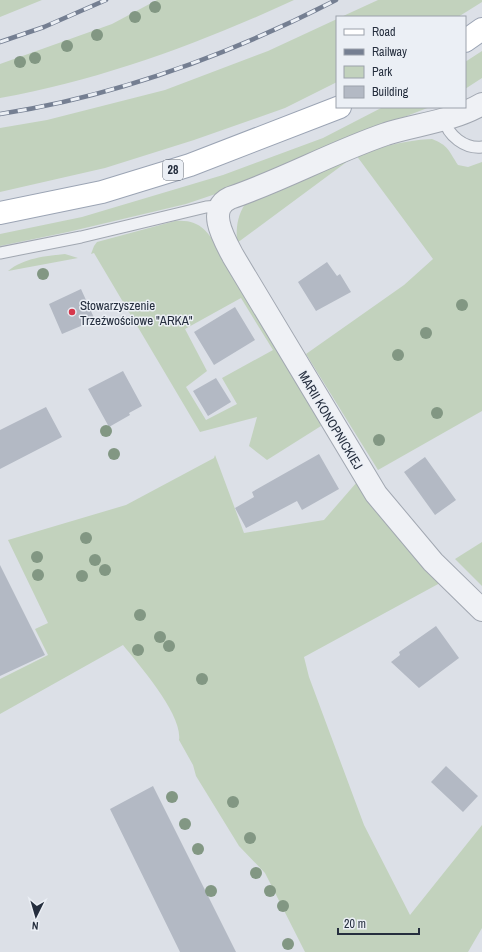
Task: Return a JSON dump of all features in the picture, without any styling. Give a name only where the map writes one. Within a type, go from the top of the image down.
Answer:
[{"type":"main road","points":[[466,40],[482,29]]},
{"type":"main road","name":"28","points":[[0,213],[102,192],[190,165],[337,108]]},
{"type":"street","points":[[219,206],[222,202],[230,198],[385,134],[458,116],[482,104]]},
{"type":"street","name":"MARII KONOPNICKIEJ","points":[[219,206],[218,218],[231,252],[366,478],[393,516],[433,562],[482,610]]},
{"type":"lane","points":[[444,119],[448,130],[456,138],[468,145],[482,147]]},
{"type":"lane","points":[[0,253],[81,237],[206,207],[219,206]]},
{"type":"green space","points":[[0,0],[42,0],[0,17]]},
{"type":"green space","points":[[157,0],[294,0],[223,31],[150,58],[75,81],[0,98],[0,64],[112,24]]},
{"type":"green space","points":[[378,0],[482,0],[482,2],[460,16],[343,16]]},
{"type":"green space","points":[[336,19],[336,82],[285,108],[194,140],[105,168],[0,192],[0,128],[47,120],[165,90],[268,51]]},
{"type":"green space","points":[[482,51],[482,78],[466,88],[466,61]]},
{"type":"green space","points":[[381,108],[427,108],[355,136],[251,182],[186,204],[68,232],[0,246],[0,234],[82,217],[223,175],[323,138]]},
{"type":"green space","points":[[432,139],[445,146],[458,165],[468,167],[482,162],[482,411],[378,470],[306,354],[404,285],[433,259],[356,155],[383,147]]},
{"type":"green space","points":[[355,156],[237,243],[240,213],[245,204],[313,173]]},
{"type":"green space","points":[[175,221],[191,222],[207,232],[220,250],[319,416],[321,426],[267,460],[249,446],[257,417],[200,432],[94,253],[91,254],[97,242]],"holes":[[[241,298],[273,350],[222,378],[237,404],[206,420],[186,387],[207,371],[185,329]]]},
{"type":"green space","points":[[65,254],[78,258],[8,271],[28,260]]},
{"type":"green space","points":[[215,455],[244,533],[324,520],[357,482],[440,583],[304,657],[309,677],[364,825],[410,915],[482,825],[482,928],[468,952],[305,952],[265,873],[239,846],[196,776],[193,765],[179,740],[174,717],[167,704],[149,677],[123,645],[0,714],[0,679],[48,655],[35,629],[48,623],[8,540],[126,505],[214,458]]},
{"type":"green space","points":[[482,542],[482,586],[455,559]]},
{"type":"building","points":[[327,262],[337,276],[340,274],[351,292],[316,311],[298,282]]},
{"type":"building","name":"Stowarzyszenie Trzeźwościowe \"ARKA\"","points":[[81,289],[95,320],[62,334],[49,304]]},
{"type":"building","points":[[235,307],[255,340],[214,365],[194,332]]},
{"type":"building","points":[[123,371],[142,406],[109,427],[88,389]]},
{"type":"building","points":[[216,378],[231,402],[208,416],[193,391]]},
{"type":"building","points":[[46,407],[62,437],[0,469],[0,430]]},
{"type":"building","points":[[319,454],[339,489],[302,510],[297,501],[246,528],[235,508],[254,497],[252,492]]},
{"type":"building","points":[[425,457],[456,500],[435,515],[404,472]]},
{"type":"building","points":[[0,565],[45,655],[0,676]]},
{"type":"building","points":[[436,626],[459,658],[419,688],[391,662],[400,655],[399,652]]},
{"type":"building","points":[[446,766],[478,796],[463,812],[431,782]]},
{"type":"building","points":[[153,786],[236,952],[180,952],[110,809]]},
{"type":"railway","points":[[0,42],[44,27],[106,0]]},
{"type":"railway","points":[[0,114],[87,96],[172,70],[256,38],[336,0]]},
{"type":"place","name":"Stowarzyszenie Trzeźwościowe \"ARKA\"","points":[[72,312]]}]
